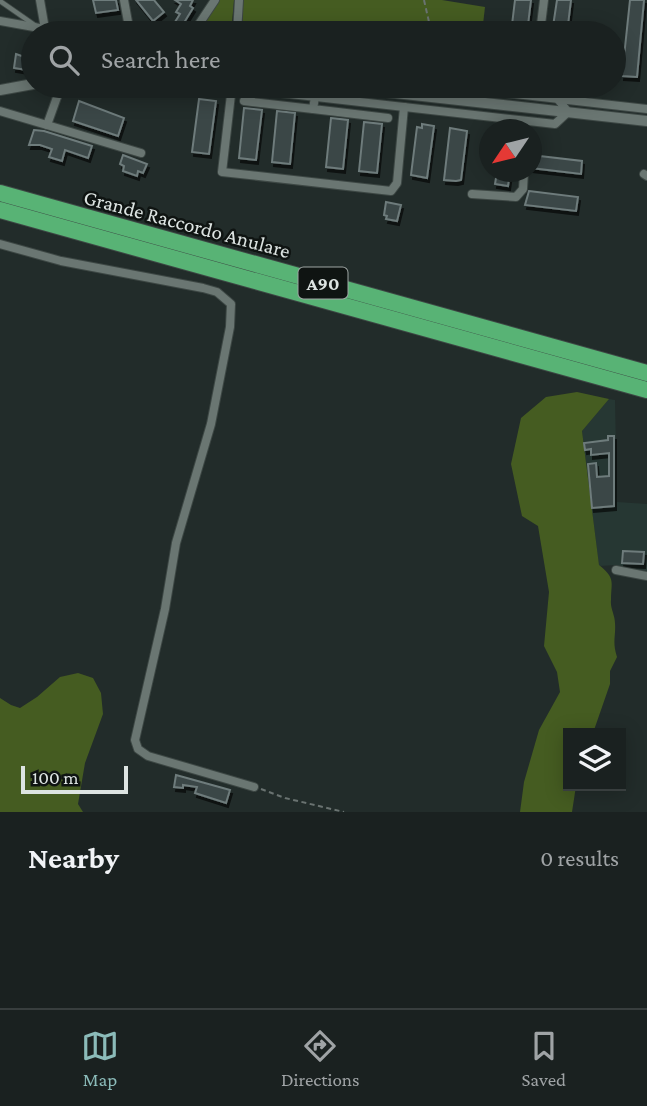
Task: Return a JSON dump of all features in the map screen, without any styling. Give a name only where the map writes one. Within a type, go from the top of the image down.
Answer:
[{"type":"highway","name":"Grande Raccordo Anulare","points":[[0,193],[647,373]]},
{"type":"highway","name":"Grande Raccordo Anulare","points":[[0,210],[647,390]]},
{"type":"street","points":[[40,0],[44,21]]},
{"type":"street","points":[[124,0],[128,21]]},
{"type":"street","points":[[201,21],[215,0]]},
{"type":"street","points":[[238,21],[239,0]]},
{"type":"street","points":[[541,21],[544,0]]},
{"type":"street","points":[[0,19],[21,24]]},
{"type":"street","points":[[0,90],[21,86]]},
{"type":"street","points":[[47,125],[57,98]]},
{"type":"street","points":[[231,98],[222,172],[387,192],[397,183],[404,107]]},
{"type":"street","points":[[314,109],[315,98]]},
{"type":"street","points":[[314,109],[315,98]]},
{"type":"street","points":[[325,98],[491,119]]},
{"type":"street","points":[[364,98],[366,102]]},
{"type":"street","points":[[443,98],[647,121]]},
{"type":"street","points":[[557,98],[568,113]]},
{"type":"street","points":[[557,98],[647,109],[647,104]]},
{"type":"street","points":[[440,111],[451,99]]},
{"type":"street","points":[[244,101],[388,118]]},
{"type":"street","points":[[613,118],[628,107]]},
{"type":"street","points":[[0,111],[141,153]]},
{"type":"street","points":[[542,124],[555,124],[568,113]]},
{"type":"street","points":[[472,194],[516,197],[522,191],[523,182]]},
{"type":"street","points":[[0,244],[61,261],[210,290],[226,298],[231,304],[230,327],[211,424],[176,543],[165,609],[135,740],[138,749],[148,756],[254,787]]},
{"type":"street","points":[[616,570],[647,576]]},
{"type":"lane","points":[[0,1],[29,21]]},
{"type":"path","points":[[424,0],[429,21]]},
{"type":"path","points":[[254,787],[285,798],[344,812]]},
{"type":"shaded area","points":[[609,399],[615,400],[617,502],[647,504],[647,571],[616,565],[599,566],[582,431]]},
{"type":"green space","points":[[218,0],[234,0],[232,21],[205,21]]},
{"type":"green space","points":[[243,0],[442,0],[485,7],[483,21],[242,21]]},
{"type":"green space","points":[[577,392],[609,399],[582,431],[599,565],[611,581],[617,657],[610,671],[610,684],[595,728],[563,728],[563,791],[575,791],[572,812],[520,812],[524,782],[539,730],[560,692],[557,672],[544,646],[549,592],[538,526],[522,516],[511,464],[521,418],[546,397]]},
{"type":"green space","points":[[78,673],[93,678],[101,693],[103,714],[85,763],[78,804],[83,812],[0,812],[0,698],[20,708],[60,677]]},
{"type":"building","points":[[93,0],[116,0],[118,10],[96,13]]},
{"type":"building","points":[[136,0],[154,0],[164,12],[153,21]]},
{"type":"building","points":[[175,0],[193,0],[190,6],[193,8],[185,21],[176,21],[180,14],[176,12],[181,4]]},
{"type":"building","points":[[515,0],[531,0],[528,21],[512,21]]},
{"type":"building","points":[[557,0],[571,0],[568,21],[554,21]]},
{"type":"building","points":[[630,0],[644,0],[637,77],[626,76]]},
{"type":"building","points":[[16,54],[21,56],[21,69],[14,68]]},
{"type":"building","points":[[199,99],[216,101],[209,154],[192,152]]},
{"type":"building","points":[[79,101],[124,118],[118,136],[73,121]]},
{"type":"building","points":[[244,108],[262,110],[256,160],[239,158]]},
{"type":"building","points":[[277,111],[295,113],[290,164],[272,162]]},
{"type":"building","points":[[331,118],[348,120],[343,169],[326,167]]},
{"type":"building","points":[[364,122],[382,124],[377,173],[359,171]]},
{"type":"building","points":[[422,124],[434,126],[427,178],[411,175],[417,127],[422,128]]},
{"type":"building","points":[[450,128],[467,131],[461,180],[456,181],[444,180]]},
{"type":"building","points":[[34,130],[92,146],[88,158],[65,150],[62,161],[49,157],[52,149],[29,145]]},
{"type":"building","points":[[123,155],[147,164],[143,173],[138,171],[137,176],[123,171],[124,166],[120,164]]},
{"type":"building","points":[[542,156],[582,161],[581,174],[542,169]]},
{"type":"building","points":[[495,182],[509,182],[508,186]]},
{"type":"building","points":[[529,191],[578,197],[576,211],[525,205]]},
{"type":"building","points":[[386,202],[401,205],[397,221],[386,219]]},
{"type":"building","points":[[608,436],[614,436],[614,506],[592,508],[588,464],[596,463],[597,477],[609,476],[609,453],[591,455],[591,449],[585,450],[584,443],[608,440]]},
{"type":"building","points":[[623,551],[644,552],[643,564],[622,563]]},
{"type":"building","points":[[176,775],[230,790],[226,803],[195,793],[197,787],[174,787]]}]
